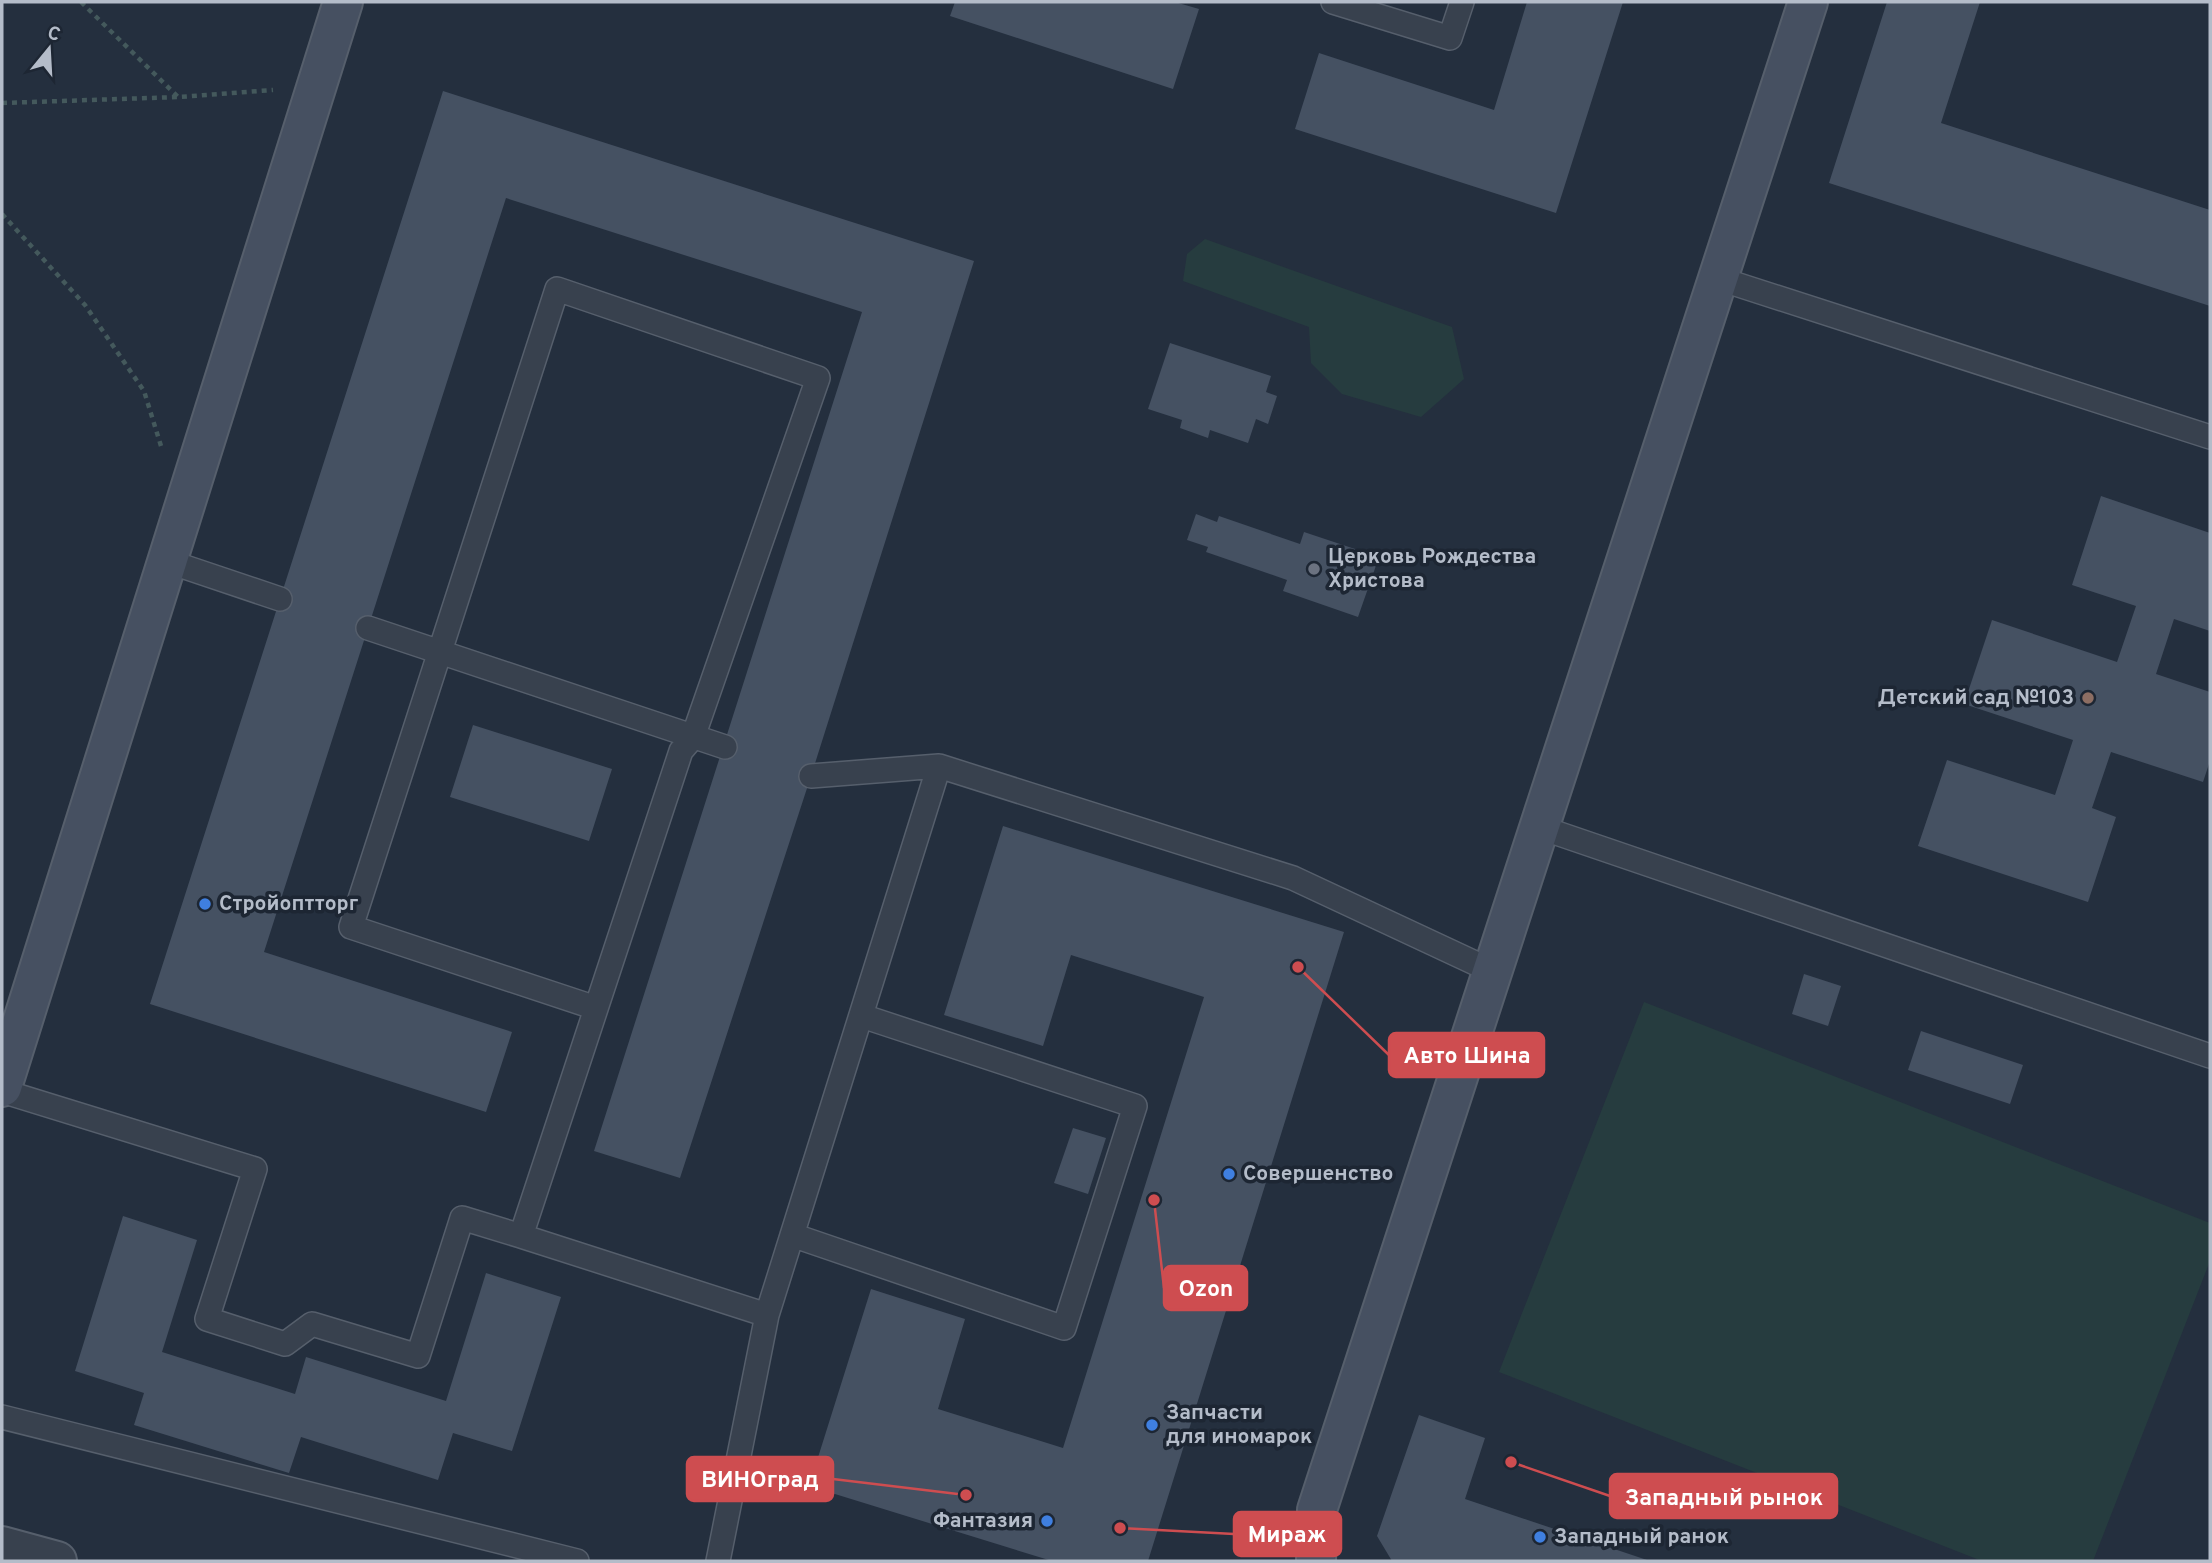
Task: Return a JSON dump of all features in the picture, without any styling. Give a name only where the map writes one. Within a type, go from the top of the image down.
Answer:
[{"type":"main road","points":[[2,1089],[343,2]]},
{"type":"main road","points":[[1316,1561],[1317,1510],[1808,2]]},
{"type":"street","points":[[2,1546],[57,1561]]},
{"type":"lane","points":[[1333,2],[1450,38],[1462,2]]},
{"type":"lane","points":[[1717,278],[2210,437]]},
{"type":"lane","points":[[522,1236],[681,751],[693,737],[818,378],[557,289],[351,927],[596,1008]]},
{"type":"lane","points":[[167,561],[280,599]]},
{"type":"lane","points":[[368,628],[724,747]]},
{"type":"lane","points":[[718,1561],[767,1315],[939,766]]},
{"type":"lane","points":[[811,776],[939,766],[1293,877],[1492,971]]},
{"type":"lane","points":[[1539,827],[2210,1056]]},
{"type":"lane","points":[[792,1235],[1064,1328],[1135,1106],[862,1016]]},
{"type":"lane","points":[[2,1089],[255,1169],[207,1319],[285,1344],[312,1324],[418,1356],[462,1218],[767,1315]]},
{"type":"lane","points":[[2,1417],[577,1561]]},
{"type":"path","points":[[81,2],[179,97]]},
{"type":"path","points":[[2,103],[179,97],[316,87]]},
{"type":"path","points":[[2,214],[85,305],[144,391],[165,457]]},
{"type":"green space","points":[[1205,239],[1452,327],[1464,379],[1421,417],[1342,394],[1311,363],[1309,327],[1183,281],[1187,254]]},
{"type":"green space","points":[[1644,1002],[2210,1223],[2210,1261],[2093,1561],[1982,1561],[1499,1372]]},
{"type":"building","points":[[955,2],[1175,2],[1199,9],[1173,89],[950,16]]},
{"type":"building","points":[[1527,2],[1623,2],[1556,213],[1295,129],[1319,53],[1494,110]]},
{"type":"building","points":[[1887,2],[1980,2],[1941,123],[2210,210],[2210,306],[1829,183]]},
{"type":"building","points":[[443,91],[974,261],[680,1178],[594,1151],[862,312],[506,198],[264,952],[512,1032],[486,1112],[150,1004]]},
{"type":"building","points":[[1170,343],[1271,376],[1266,392],[1277,396],[1268,424],[1256,419],[1248,443],[1210,430],[1208,438],[1180,428],[1182,420],[1148,409]]},
{"type":"building","name":"Детский сад №103","points":[[2101,496],[2210,533],[2210,631],[2174,619],[2156,674],[2210,692],[2210,761],[2203,782],[2111,752],[2092,808],[2116,817],[2088,902],[1918,846],[1947,760],[2055,795],[2073,740],[1964,704],[1992,620],[2117,662],[2136,606],[2072,585]]},
{"type":"building","name":"Церковь Рождества Христова","points":[[1196,514],[1217,522],[1219,516],[1300,544],[1304,532],[1379,557],[1358,617],[1283,591],[1287,580],[1206,552],[1208,547],[1187,540]]},
{"type":"building","points":[[473,725],[612,769],[589,841],[450,797]]},
{"type":"building","points":[[1003,826],[1344,932],[1148,1561],[1052,1561],[809,1486],[871,1289],[965,1319],[938,1409],[1063,1448],[1204,997],[1071,955],[1043,1046],[944,1015]]},
{"type":"building","points":[[1804,974],[1841,986],[1828,1026],[1792,1014]]},
{"type":"building","points":[[1921,1031],[2023,1065],[2010,1104],[1908,1070]]},
{"type":"building","points":[[1073,1128],[1106,1138],[1088,1194],[1054,1183]]},
{"type":"building","points":[[123,1216],[197,1240],[162,1352],[295,1394],[306,1357],[446,1401],[486,1273],[561,1297],[512,1451],[453,1433],[438,1480],[301,1437],[289,1473],[134,1425],[144,1393],[75,1371]]},
{"type":"building","points":[[1419,1415],[1485,1438],[1465,1499],[1650,1561],[1392,1561],[1377,1536]]},
{"type":"place","name":"Церковь Рождества Христова","points":[[1314,569]]},
{"type":"place","name":"Детский сад №103","points":[[2088,698]]},
{"type":"place","name":"Стройоптторг","points":[[205,904]]},
{"type":"place","name":"Авто Шина","points":[[1298,967]]},
{"type":"place","name":"Совершенство","points":[[1229,1174]]},
{"type":"place","name":"Ozon","points":[[1154,1200]]},
{"type":"place","name":"Запчасти для иномарок","points":[[1152,1425]]},
{"type":"place","name":"Западный рынок","points":[[1511,1462]]},
{"type":"place","name":"ВИНОград","points":[[966,1495]]},
{"type":"place","name":"Фантазия","points":[[1047,1521]]},
{"type":"place","name":"Мираж","points":[[1120,1528]]},
{"type":"place","name":"Западный ранок","points":[[1540,1537]]}]
